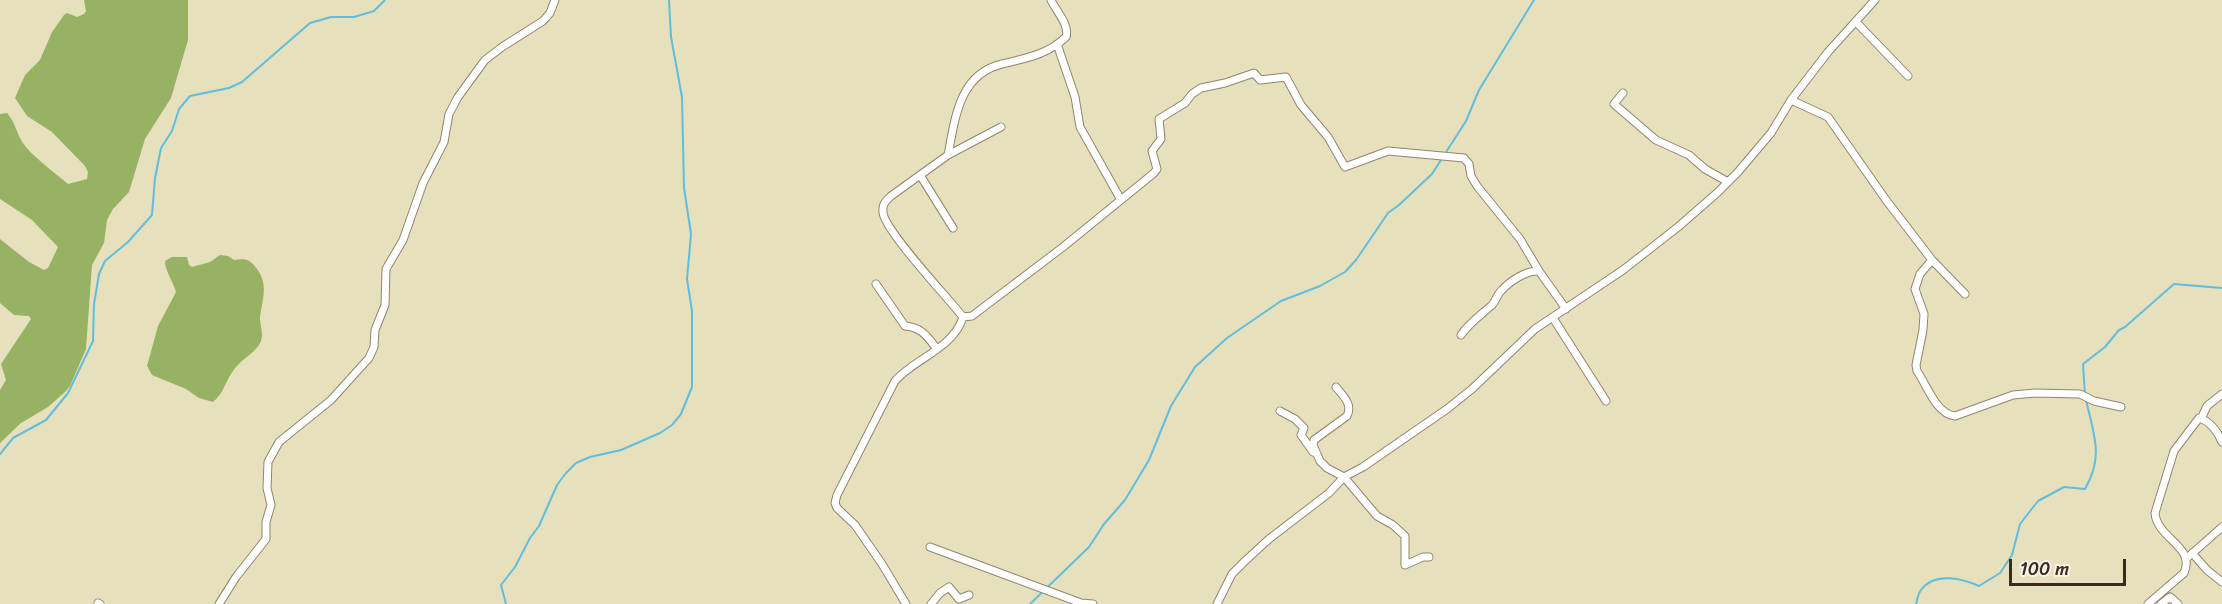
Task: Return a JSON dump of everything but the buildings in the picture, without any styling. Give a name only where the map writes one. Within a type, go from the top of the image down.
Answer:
[{"type":"street","points":[[219,604],[249,560],[265,543],[266,522],[271,506],[267,488],[268,462],[273,450],[279,442],[344,387],[362,368],[372,351],[374,335],[385,305],[386,269],[403,240],[423,183],[444,142],[449,114],[458,97],[485,60],[543,21],[550,13],[555,0]]},
{"type":"street","points":[[948,154],[960,101],[971,83],[994,67],[1025,60],[1066,37],[1068,32],[1051,0]]},
{"type":"street","points":[[1217,604],[1232,574],[1245,561],[1329,493],[1344,477],[1448,409],[1535,329],[1623,270],[1678,228],[1728,182],[1771,133],[1791,99],[1875,0]]},
{"type":"street","points":[[1856,22],[1908,76]]},
{"type":"street","points":[[1057,44],[1075,97],[1080,127],[1121,201]]},
{"type":"street","points":[[1001,127],[948,154],[884,203],[885,220],[963,316],[972,316],[1121,201],[1157,169],[1152,152],[1161,139],[1159,119],[1185,103],[1201,88],[1225,83],[1254,72],[1258,80],[1262,81],[1286,77],[1301,105],[1328,137],[1345,167],[1348,168],[1388,151],[1459,157],[1467,160],[1474,181],[1520,239],[1566,309]]},
{"type":"street","points":[[1623,93],[1614,104],[1656,140],[1689,155],[1705,169],[1728,182]]},
{"type":"street","points":[[1791,99],[1828,117],[1886,200],[1932,260],[1965,294]]},
{"type":"street","points":[[920,175],[953,228]]},
{"type":"street","points":[[1932,260],[1920,274],[1915,289],[1924,314],[1916,365],[1935,401],[1946,414],[1955,416],[2013,395],[2036,393],[2080,394],[2094,401],[2121,407]]},
{"type":"street","points":[[1461,335],[1466,327],[1495,302],[1500,291],[1532,272],[1539,271]]},
{"type":"street","points":[[876,284],[905,326],[917,327],[937,349]]},
{"type":"street","points":[[906,604],[855,525],[840,512],[835,502],[895,381],[937,349],[960,327],[963,316]]},
{"type":"street","points":[[1553,318],[1606,400]]},
{"type":"street","points":[[1320,462],[1313,445],[1314,441],[1347,416],[1349,411],[1347,401],[1336,387]]},
{"type":"street","points":[[2222,394],[2207,406],[2202,418],[2196,420],[2174,451],[2155,513],[2160,529],[2222,582]]},
{"type":"street","points":[[1280,411],[1304,428],[1302,436],[1320,462],[1344,477],[1377,516],[1398,528],[1405,536],[1405,565],[1423,557],[1429,557]]},
{"type":"street","points":[[2202,418],[2216,431],[2222,442]]},
{"type":"street","points":[[2148,604],[2184,573],[2189,556],[2222,527]]},
{"type":"street","points":[[930,547],[1081,603],[1093,604]]},
{"type":"street","points":[[931,604],[940,593],[949,587],[959,599],[969,595]]},
{"type":"street","points":[[2161,604],[2170,597],[2178,604]]},
{"type":"green space","points":[[84,0],[188,0],[188,40],[171,98],[145,139],[129,192],[113,209],[107,220],[104,243],[92,265],[86,349],[70,386],[48,407],[21,423],[0,443],[0,390],[6,380],[1,364],[31,319],[29,316],[14,315],[0,303],[0,239],[29,262],[44,270],[48,268],[58,247],[32,220],[0,199],[0,114],[7,113],[25,146],[68,184],[87,179],[88,172],[85,166],[52,132],[27,116],[15,98],[25,75],[40,60],[52,32],[64,15],[67,13],[77,17],[84,14],[86,11]]},
{"type":"green space","points":[[220,255],[234,260],[250,261],[261,275],[264,287],[260,318],[262,335],[259,345],[236,367],[220,395],[213,402],[199,398],[186,389],[152,375],[147,366],[158,326],[176,292],[165,261],[172,257],[187,257],[192,267],[210,262]]},
{"type":"waterway","points":[[0,454],[13,438],[46,420],[68,393],[93,341],[94,304],[99,274],[105,261],[128,242],[152,215],[155,178],[161,148],[172,131],[179,109],[190,96],[229,88],[242,82],[310,23],[331,17],[354,17],[374,11],[385,0]]},
{"type":"waterway","points":[[506,604],[501,585],[515,567],[539,526],[557,485],[566,473],[576,463],[590,457],[621,450],[660,433],[672,425],[681,414],[692,387],[692,311],[687,279],[691,234],[684,188],[682,97],[671,37],[669,0]]},
{"type":"waterway","points":[[1030,604],[1089,547],[1104,524],[1125,500],[1149,460],[1171,406],[1195,367],[1227,338],[1281,301],[1320,286],[1345,272],[1356,260],[1388,213],[1432,174],[1466,121],[1479,90],[1534,0]]},
{"type":"waterway","points":[[2085,395],[2083,364],[2174,284],[2222,288]]},
{"type":"waterway","points":[[1916,604],[1921,590],[1933,581],[1948,578],[1979,586],[2000,573],[2012,555],[2020,524],[2038,501],[2064,487],[2085,489],[2091,477],[2096,456],[2086,400]]}]
